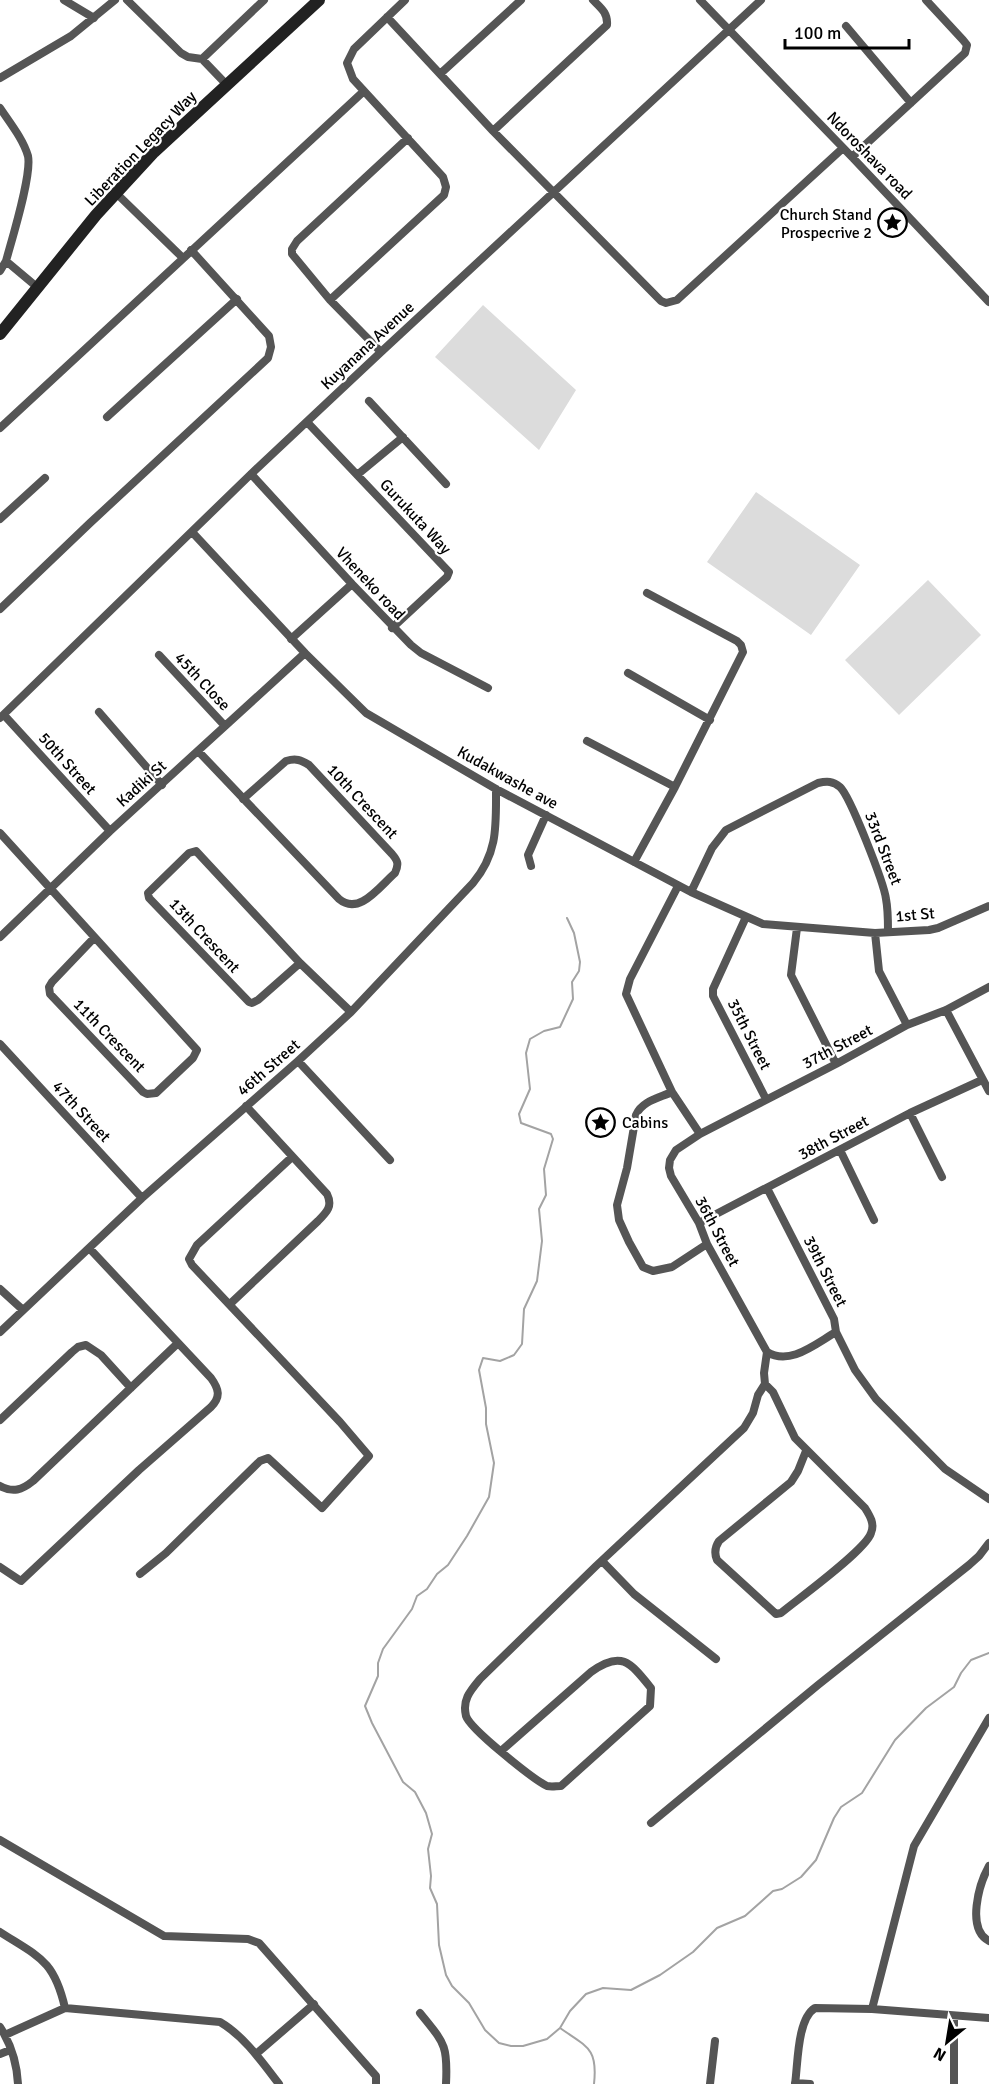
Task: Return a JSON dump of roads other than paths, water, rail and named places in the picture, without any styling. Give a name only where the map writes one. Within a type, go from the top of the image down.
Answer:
[{"type":"main road","name":"Liberation Legacy Way","points":[[0,334],[116,193],[154,152],[319,0]]},
{"type":"street","points":[[64,0],[94,18]]},
{"type":"street","points":[[0,78],[71,36],[115,0]]},
{"type":"street","points":[[127,0],[181,53],[188,57],[202,59],[226,84]]},
{"type":"street","points":[[202,59],[264,0]]},
{"type":"street","points":[[330,300],[444,195],[446,187],[443,177],[353,80],[346,63],[354,49],[405,0]]},
{"type":"street","points":[[440,74],[521,0]]},
{"type":"street","points":[[493,131],[607,25],[605,13],[593,0]]},
{"type":"street","name":"Ndoroshava road","points":[[700,0],[989,302]]},
{"type":"street","name":"Kuyanana Avenue","points":[[2,717],[251,474],[761,0]]},
{"type":"street","points":[[852,157],[967,48],[963,40],[926,0]]},
{"type":"street","points":[[387,17],[493,131],[661,301],[666,303],[677,300],[843,148]]},
{"type":"street","points":[[846,26],[911,103]]},
{"type":"street","points":[[0,428],[364,91]]},
{"type":"street","points":[[0,108],[24,146],[28,159],[24,192],[6,261],[0,271]]},
{"type":"street","points":[[381,352],[330,300],[292,254],[293,245],[408,138]]},
{"type":"street","points":[[116,193],[183,258]]},
{"type":"street","points":[[0,609],[268,358],[271,347],[269,336],[191,250]]},
{"type":"street","points":[[6,261],[38,288]]},
{"type":"street","points":[[107,417],[237,299]]},
{"type":"street","points":[[369,401],[447,484]]},
{"type":"street","name":"Gurukuta Way","points":[[307,422],[449,572],[447,577],[392,628]]},
{"type":"street","points":[[357,475],[403,437]]},
{"type":"street","name":"Vheneko road","points":[[251,474],[392,628],[421,653],[488,688]]},
{"type":"street","points":[[0,519],[45,478]]},
{"type":"street","name":"Kudakwashe ave","points":[[192,532],[291,639],[366,713],[496,789],[678,886],[746,917],[763,924],[875,933]]},
{"type":"street","points":[[291,639],[352,585]]},
{"type":"street","points":[[634,862],[710,720],[743,652],[737,641],[647,593]]},
{"type":"street","name":"Kadiki St","points":[[0,937],[110,831],[305,653]]},
{"type":"street","name":"45th Close","points":[[159,655],[225,726]]},
{"type":"street","points":[[628,673],[710,720]]},
{"type":"street","points":[[99,712],[162,785]]},
{"type":"street","name":"50th Street","points":[[2,717],[110,831]]},
{"type":"street","points":[[587,741],[675,787]]},
{"type":"street","name":"10th Crescent","points":[[199,752],[243,799],[345,904],[353,906],[361,903],[395,873],[398,861],[303,761],[295,759],[286,761],[243,799]]},
{"type":"street","name":"33rd Street","points":[[691,892],[712,848],[726,830],[818,783],[834,783],[848,797],[886,897],[888,931]]},
{"type":"street","name":"46th Street","points":[[0,1332],[142,1198],[351,1012],[473,883],[485,868],[490,857],[496,825],[496,789]]},
{"type":"street","points":[[531,866],[528,855],[546,815]]},
{"type":"street","name":"11th Crescent","points":[[0,833],[197,1050],[193,1058],[151,1094],[143,1092],[50,994],[49,987],[52,982],[94,938]]},
{"type":"street","name":"13th Crescent","points":[[300,963],[255,1002],[249,1002],[149,898],[147,893],[189,853],[196,851],[300,963],[351,1012]]},
{"type":"street","points":[[678,886],[630,979],[626,994],[672,1092],[700,1134]]},
{"type":"street","name":"1st St","points":[[875,933],[938,928],[989,906]]},
{"type":"street","name":"35th Street","points":[[746,917],[713,989],[713,996],[766,1099]]},
{"type":"street","points":[[797,928],[791,975],[836,1064]]},
{"type":"street","points":[[875,933],[879,971],[907,1025]]},
{"type":"street","name":"37th Street","points":[[700,1134],[907,1025],[946,1010],[989,987]]},
{"type":"street","points":[[946,1010],[989,1091]]},
{"type":"street","name":"47th Street","points":[[0,1044],[142,1198]]},
{"type":"street","points":[[298,1061],[390,1160]]},
{"type":"street","name":"38th Street","points":[[699,1223],[910,1113],[982,1080]]},
{"type":"street","points":[[672,1092],[646,1103],[639,1108],[636,1115],[627,1168],[617,1205],[619,1220],[643,1267],[653,1271],[672,1267],[707,1244]]},
{"type":"street","points":[[230,1304],[318,1221],[329,1208],[330,1201],[327,1194],[246,1106]]},
{"type":"street","points":[[910,1113],[942,1177]]},
{"type":"street","name":"36th Street","points":[[700,1134],[676,1150],[670,1160],[671,1176],[699,1223],[707,1244],[766,1352]]},
{"type":"street","points":[[840,1150],[874,1220]]},
{"type":"street","points":[[140,1574],[166,1553],[260,1461],[268,1458],[322,1508],[369,1456],[340,1422],[192,1265],[189,1259],[197,1245],[292,1157]]},
{"type":"street","name":"39th Street","points":[[766,1352],[776,1358],[794,1356],[836,1332],[834,1319],[767,1188]]},
{"type":"street","points":[[0,1567],[21,1581],[216,1401],[219,1394],[216,1385],[90,1249]]},
{"type":"street","points":[[0,1289],[23,1310]]},
{"type":"street","points":[[836,1332],[855,1370],[876,1399],[945,1469],[989,1499]]},
{"type":"street","points":[[0,1486],[8,1490],[25,1487],[178,1343]]},
{"type":"street","points":[[0,1420],[72,1352],[86,1345],[101,1355],[131,1388]]},
{"type":"street","points":[[501,1750],[606,1661],[618,1660],[628,1664],[651,1688],[650,1706],[561,1786],[550,1787],[540,1781],[501,1750],[470,1724],[465,1706],[467,1694],[480,1679],[596,1566],[603,1562],[744,1428],[765,1384],[766,1352]]},
{"type":"street","points":[[765,1384],[773,1392],[795,1438],[865,1508],[872,1519],[872,1533],[855,1553],[781,1613],[776,1614],[717,1560],[716,1546],[719,1541],[791,1482],[806,1451]]},
{"type":"street","points":[[651,1823],[818,1685],[969,1565],[989,1543]]},
{"type":"street","points":[[603,1562],[634,1594],[716,1659]]},
{"type":"street","points":[[872,2009],[914,1846],[989,1718]]},
{"type":"street","points":[[0,1840],[164,1936],[248,1939],[259,1943],[376,2076],[376,2084]]},
{"type":"street","points":[[989,1866],[983,1877],[977,1904],[977,1926],[982,1936],[989,1941]]},
{"type":"street","points":[[0,1932],[44,1961],[59,1983],[65,2008]]},
{"type":"street","points":[[256,2054],[314,2004]]},
{"type":"street","points":[[18,2084],[17,2069],[2,2031],[65,2008],[220,2022],[256,2054],[279,2084]]},
{"type":"street","points":[[810,2084],[795,2084],[803,2022],[809,2011],[815,2008],[872,2009],[989,2018]]},
{"type":"street","points":[[420,2013],[442,2041],[447,2058],[446,2084]]},
{"type":"street","points":[[954,2016],[954,2084]]},
{"type":"street","points":[[710,2084],[715,2042]]},
{"type":"street","points":[[0,2054],[10,2050]]},
{"type":"waterway","points":[[567,918],[574,933],[580,962],[579,971],[572,982],[573,999],[560,1027],[544,1031],[530,1039],[526,1053],[530,1089],[519,1114],[521,1123],[551,1134],[553,1139],[544,1169],[546,1195],[539,1209],[542,1241],[537,1281],[524,1309],[522,1344],[514,1355],[500,1361],[483,1358],[479,1370],[494,1463],[489,1497],[448,1565],[437,1574],[427,1589],[417,1596],[412,1609],[383,1649],[378,1663],[378,1676],[365,1706],[403,1782],[415,1792],[426,1813],[432,1834],[428,1849],[430,1888],[437,1904],[439,1945],[446,1975],[452,1986],[469,2003],[485,2030],[499,2043],[523,2046],[547,2039],[560,2028],[570,2011],[586,1994],[603,1988],[631,1990],[660,1975],[693,1952],[717,1928],[745,1916],[773,1891],[782,1889],[801,1877],[816,1860],[841,1807],[862,1793],[895,1740],[926,1708],[954,1687],[971,1660],[989,1653]]},
{"type":"waterway","points":[[560,2028],[589,2050],[594,2063],[594,2084]]},
{"type":"place","name":"Church Stand Prospecrive 2","points":[[893,223]]},
{"type":"place","name":"Cabins","points":[[601,1122]]}]
